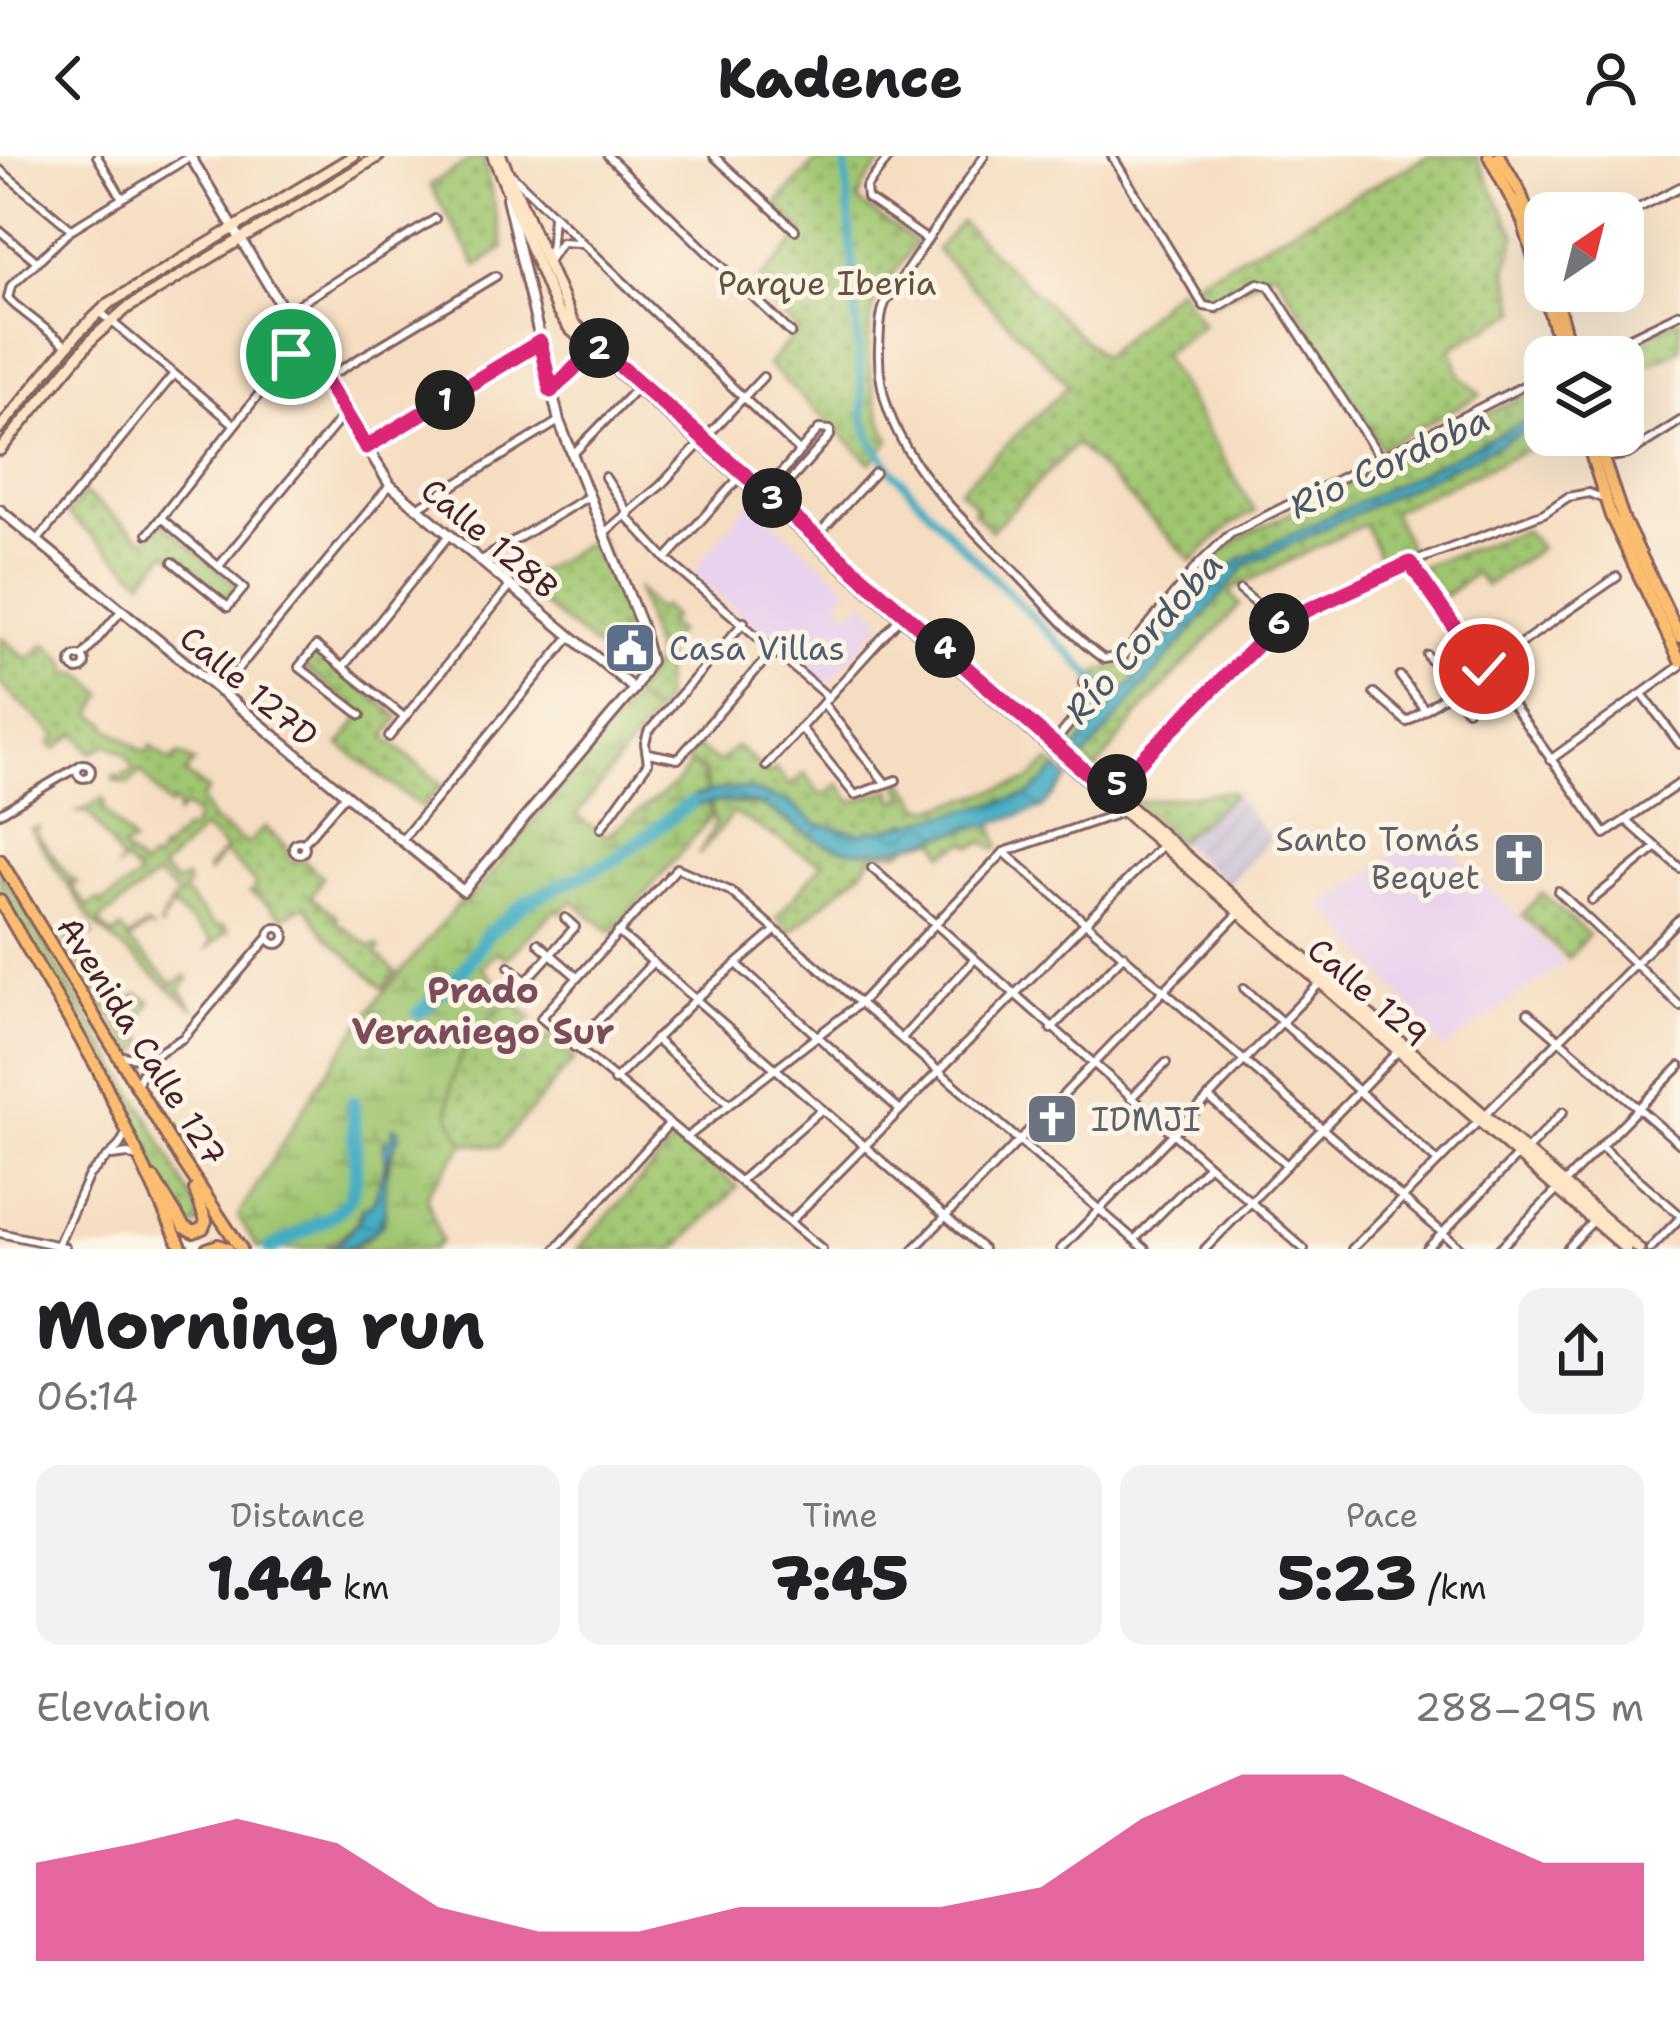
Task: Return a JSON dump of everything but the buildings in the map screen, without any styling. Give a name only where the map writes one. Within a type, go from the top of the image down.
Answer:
[{"type":"main road","points":[[0,428],[99,311],[353,156]]},
{"type":"main road","points":[[0,450],[111,321],[379,156]]},
{"type":"main road","name":"Calle 129","points":[[497,156],[568,319],[594,348]]},
{"type":"main road","points":[[1490,156],[1523,221],[1557,336]]},
{"type":"main road","points":[[1499,156],[1524,203]]},
{"type":"main road","name":"Calle 129","points":[[506,173],[562,320],[817,536],[902,616]]},
{"type":"main road","name":"Calle 129","points":[[702,442],[738,479],[1320,982],[1639,1249]]},
{"type":"main road","points":[[1591,456],[1604,499],[1680,664]]},
{"type":"main road","points":[[1602,458],[1624,521],[1680,637]]},
{"type":"main road","name":"Calle 129","points":[[1087,778],[1109,792],[1125,811]]},
{"type":"main road","name":"Avenida Calle 127","points":[[0,860],[174,1148],[242,1249]]},
{"type":"main road","name":"Avenida Calle 127","points":[[0,902],[72,1021],[182,1249]]},
{"type":"main road","points":[[142,1161],[184,1227],[198,1231],[206,1223],[204,1209],[174,1148]]},
{"type":"main road","name":"Calle 129","points":[[1561,1187],[1626,1249]]},
{"type":"main road","points":[[207,1249],[218,1245],[228,1249]]},
{"type":"street","points":[[97,156],[122,198]]},
{"type":"street","points":[[67,346],[8,298],[11,286],[72,230],[190,156]]},
{"type":"street","name":"Calle 128B","points":[[190,156],[390,485],[634,689]]},
{"type":"street","points":[[608,156],[791,332]]},
{"type":"street","points":[[714,156],[795,230]]},
{"type":"street","points":[[890,156],[866,187],[867,199],[927,239]]},
{"type":"street","points":[[984,156],[881,311],[880,392],[893,429],[917,467],[1104,659],[1123,656],[1197,566],[1230,534],[1524,386]]},
{"type":"street","points":[[1112,156],[1200,301],[1211,309],[1251,286],[1264,283],[1274,291],[1381,459]]},
{"type":"street","points":[[0,170],[72,230]]},
{"type":"street","points":[[506,173],[800,451]]},
{"type":"street","points":[[506,173],[559,421],[647,646],[650,661],[634,689]]},
{"type":"street","points":[[1644,205],[1680,187]]},
{"type":"street","name":"Calle 129","points":[[550,274],[551,212]]},
{"type":"street","points":[[285,313],[436,219]]},
{"type":"street","points":[[0,231],[35,260]]},
{"type":"street","points":[[549,255],[566,240],[587,247]]},
{"type":"street","points":[[325,380],[496,276]]},
{"type":"street","points":[[99,311],[234,424]]},
{"type":"street","points":[[1632,336],[1680,313]]},
{"type":"street","points":[[366,447],[540,342]]},
{"type":"street","points":[[148,534],[291,354],[304,344]]},
{"type":"street","points":[[551,391],[594,348]]},
{"type":"street","points":[[37,541],[174,374]]},
{"type":"street","points":[[604,533],[702,442],[763,377]]},
{"type":"street","points":[[573,454],[639,387]]},
{"type":"street","points":[[219,566],[345,413]]},
{"type":"street","points":[[417,508],[559,421]]},
{"type":"street","points":[[1602,458],[1622,457],[1680,421]]},
{"type":"street","points":[[819,429],[830,430],[830,436],[770,496],[819,429]]},
{"type":"street","points":[[817,536],[875,473]]},
{"type":"street","points":[[604,477],[627,515],[666,560],[775,649],[826,700],[886,784]]},
{"type":"street","points":[[666,560],[738,479]]},
{"type":"street","points":[[219,692],[390,485]]},
{"type":"street","points":[[1109,792],[1279,623],[1410,563],[1544,513],[1568,496],[1589,493],[1604,499]]},
{"type":"street","points":[[480,561],[589,496]]},
{"type":"street","name":"Calle 127D","points":[[0,510],[458,891],[467,887],[634,689]]},
{"type":"street","points":[[161,518],[244,588],[228,607],[173,562]]},
{"type":"street","points":[[343,667],[449,535]]},
{"type":"street","points":[[1410,563],[1605,834],[1680,784]]},
{"type":"street","points":[[1374,693],[1405,722],[1617,577]]},
{"type":"street","points":[[389,736],[510,586]]},
{"type":"street","points":[[1240,590],[1279,623]]},
{"type":"street","points":[[82,657],[121,611]]},
{"type":"street","points":[[766,766],[902,616]]},
{"type":"street","points":[[601,828],[648,763],[644,743],[648,732],[744,622]]},
{"type":"street","points":[[400,842],[570,637]]},
{"type":"street","points":[[361,715],[299,667],[316,646],[404,717]]},
{"type":"street","points":[[648,753],[678,759],[775,649]]},
{"type":"street","points":[[1427,655],[1467,710]]},
{"type":"street","points":[[1550,760],[1680,664]]},
{"type":"street","points":[[1400,676],[1425,710]]},
{"type":"street","points":[[1055,750],[1089,699],[1083,683]]},
{"type":"street","points":[[1642,694],[1680,744]]},
{"type":"street","points":[[801,728],[855,795],[896,780]]},
{"type":"street","points":[[1,814],[76,771]]},
{"type":"street","points":[[303,844],[344,796]]},
{"type":"street","points":[[686,1138],[860,1003],[1004,852],[1125,811]]},
{"type":"street","points":[[1627,821],[1680,868]]},
{"type":"street","points":[[790,1222],[1163,844]]},
{"type":"street","points":[[1592,900],[1657,848]]},
{"type":"street","points":[[1004,852],[1461,1249]]},
{"type":"street","points":[[822,1249],[541,1018],[677,868],[730,891],[1145,1249]]},
{"type":"street","points":[[872,868],[1304,1249]]},
{"type":"street","points":[[1558,891],[1680,1006]]},
{"type":"street","points":[[914,1249],[1240,912]]},
{"type":"street","points":[[509,966],[526,981],[575,927],[565,918]]},
{"type":"street","points":[[1352,1249],[1680,918]]},
{"type":"street","points":[[618,932],[982,1249]]},
{"type":"street","points":[[614,1081],[696,999],[775,932]]},
{"type":"street","points":[[136,1086],[148,1059],[189,1032],[269,937]]},
{"type":"street","points":[[538,943],[577,977]]},
{"type":"street","points":[[1052,1029],[1124,956]]},
{"type":"street","points":[[574,1047],[654,961]]},
{"type":"street","points":[[901,1039],[973,961]]},
{"type":"street","points":[[739,966],[901,1110]]},
{"type":"street","points":[[1063,1248],[1320,982]]},
{"type":"street","points":[[1244,988],[1438,1162]]},
{"type":"street","points":[[1528,1012],[1680,1144]]},
{"type":"street","points":[[655,1039],[729,1104]]},
{"type":"street","points":[[1205,1249],[1399,1049]]},
{"type":"street","points":[[117,1054],[148,1059]]},
{"type":"street","points":[[1131,1098],[1166,1063]]},
{"type":"street","points":[[1499,1249],[1680,1066]]},
{"type":"street","points":[[1208,1097],[1287,1165]]},
{"type":"street","points":[[740,1181],[822,1108]]},
{"type":"street","points":[[1427,1249],[1563,1112]]},
{"type":"street","points":[[0,1233],[60,1247],[88,1175],[125,1138],[125,1123]]},
{"type":"street","points":[[556,1249],[668,1125]]},
{"type":"street","points":[[1601,1147],[1680,1217],[1650,1249]]},
{"type":"street","points":[[108,1157],[128,1154],[142,1161]]},
{"type":"street","points":[[1134,1240],[1208,1166]]},
{"type":"street","points":[[1567,1249],[1593,1221]]},
{"type":"shaded area","points":[[750,501],[849,588],[838,601],[851,612],[863,599],[885,619],[826,687],[693,573]]},
{"type":"shaded area","points":[[1234,795],[1270,837],[1228,884],[1178,841]]},
{"type":"shaded area","points":[[1429,828],[1565,963],[1443,1049],[1324,904]]},
{"type":"green space","points":[[483,156],[504,248],[477,266],[430,185]]},
{"type":"green space","name":"Parque Iberia","points":[[821,156],[888,156],[866,182],[858,201],[916,243],[874,308],[871,375],[890,440],[871,463],[768,365],[798,331],[753,288],[804,232],[776,204]]},
{"type":"green space","points":[[1428,156],[1476,156],[1516,236],[1507,269],[1518,311],[1451,348],[1461,376],[1481,395],[1381,448],[1275,270],[1209,305],[1194,281]]},
{"type":"green space","points":[[961,222],[1102,357],[1178,287],[1203,324],[1162,355],[1255,512],[1232,524],[1192,561],[1076,444],[991,531],[959,490],[1069,385],[936,250]]},
{"type":"green space","points":[[1680,319],[1680,349],[1644,366],[1644,337]]},
{"type":"green space","points":[[1524,396],[1524,451],[1392,511],[1413,557],[1383,569],[1365,524],[1234,588],[1231,594],[1240,605],[1138,715],[1096,770],[1064,741],[1089,707],[1090,682],[1100,670],[1120,666],[1201,567],[1242,537]]},
{"type":"green space","points":[[84,493],[145,541],[161,522],[236,585],[224,599],[167,552],[143,580],[67,514]]},
{"type":"green space","points":[[1525,530],[1540,548],[1485,586],[1475,573],[1443,598],[1421,566]]},
{"type":"green space","points":[[598,536],[630,623],[604,654],[517,584]]},
{"type":"green space","points":[[637,588],[655,609],[663,607],[673,617],[667,622],[677,632],[666,643],[663,703],[654,715],[633,698],[656,660]]},
{"type":"green space","points":[[0,637],[28,659],[46,644],[65,660],[69,673],[83,675],[104,694],[93,714],[107,727],[146,753],[151,746],[171,762],[178,754],[194,762],[185,774],[208,790],[201,799],[212,820],[247,844],[265,827],[285,845],[288,858],[303,860],[323,877],[311,897],[337,916],[335,921],[372,948],[380,948],[376,954],[396,972],[383,988],[326,936],[305,905],[283,918],[250,893],[256,886],[253,881],[224,852],[209,873],[207,869],[226,849],[203,829],[161,870],[176,883],[186,878],[188,887],[183,891],[214,926],[228,931],[208,948],[211,940],[172,906],[160,925],[163,928],[159,926],[173,900],[180,897],[157,876],[98,922],[113,936],[121,928],[128,938],[149,927],[128,941],[173,984],[186,976],[189,979],[180,989],[195,1010],[93,923],[30,829],[39,827],[37,834],[77,883],[69,883],[88,907],[139,878],[126,862],[118,867],[121,861],[89,812],[76,812],[102,798],[106,803],[102,807],[133,843],[122,849],[143,868],[150,860],[155,863],[161,850],[165,853],[183,831],[191,831],[196,817],[185,807],[177,814],[178,807],[173,802],[169,806],[141,771],[128,784],[113,780],[134,769],[126,755],[107,744],[91,753],[77,733],[55,749],[50,744],[57,736],[0,684]]},
{"type":"green space","points":[[317,651],[399,717],[385,737],[442,785],[422,808],[340,745],[363,714],[304,667]]},
{"type":"green space","points":[[633,698],[654,715],[576,816],[606,836],[677,783],[691,763],[702,774],[711,817],[612,933],[572,900],[561,913],[556,909],[506,959],[497,951],[482,968],[511,1001],[476,1034],[454,1075],[449,1112],[465,1143],[426,1195],[441,1241],[433,1249],[344,1249],[364,1241],[382,1225],[381,1197],[399,1130],[393,1128],[392,1140],[384,1142],[386,1162],[373,1204],[362,1208],[363,1215],[358,1215],[350,1230],[324,1245],[278,1249],[316,1228],[305,1224],[258,1249],[238,1216],[321,1080],[379,998],[460,902],[472,897]]},
{"type":"green space","points":[[736,746],[769,774],[776,769],[790,786],[805,773],[820,794],[839,784],[852,802],[891,789],[897,801],[905,795],[898,783],[903,779],[922,806],[931,809],[1028,781],[1049,762],[1058,769],[1030,795],[866,834],[817,824],[788,802],[733,788],[707,793],[706,772],[683,759],[697,747],[719,763]]},
{"type":"green space","points":[[1229,791],[1234,795],[1178,841],[1135,802]]},
{"type":"green space","points":[[710,802],[763,806],[810,837],[849,850],[883,848],[993,823],[999,846],[996,850],[984,842],[972,847],[966,842],[944,854],[937,840],[874,854],[864,869],[790,932],[776,918],[823,863],[733,813],[698,856],[715,824]]},
{"type":"green space","points":[[0,871],[146,1113],[201,1217],[197,1226],[188,1225],[139,1140],[95,1048],[0,890]]},
{"type":"green space","points":[[1542,893],[1588,935],[1568,959],[1522,915]]},
{"type":"green space","points":[[84,924],[95,936],[79,928],[74,940],[111,1009],[122,1014],[122,1005],[138,994],[151,1002],[139,1020],[132,1012],[127,1016],[139,1023],[133,1030],[134,1040],[142,1037],[147,1041],[138,1053],[133,1052],[66,941],[70,933]]},
{"type":"green space","points":[[511,1001],[532,1017],[519,1034],[538,1049],[548,1036],[575,1059],[499,1147],[465,1143],[449,1112],[454,1075],[476,1034]]},
{"type":"green space","points":[[676,1140],[738,1187],[676,1249],[578,1249]]},
{"type":"water","points":[[1524,422],[1524,432],[1246,566],[1084,758],[1075,750],[1239,560]]},
{"type":"water","points":[[1058,769],[1069,778],[1042,808],[990,828],[984,825],[874,850],[838,848],[756,804],[713,803],[669,812],[691,797],[746,789],[788,802],[817,824],[866,834],[869,829],[1029,795]]},
{"type":"water","points":[[393,1127],[400,1136],[388,1164],[385,1216],[379,1219],[382,1226],[350,1247],[326,1249],[338,1244],[359,1221],[362,1208],[373,1204],[386,1162],[384,1142],[394,1137]]},
{"type":"waterway","points":[[845,156],[864,419],[872,441],[954,538],[1122,706]]},
{"type":"waterway","name":"Río Cordoba","points":[[419,1013],[463,971],[487,935],[528,901],[613,861],[691,803]]},
{"type":"waterway","name":"Río Cordoba","points":[[270,1249],[325,1219],[350,1196],[356,1163],[353,1102]]},
{"type":"place","name":"Casa Villas","points":[[630,648]]},
{"type":"place","name":"Santo Tomás Bequet","points":[[1519,858]]},
{"type":"place","name":"IDMJI","points":[[1052,1119]]},
{"type":"district","name":"Prado Veraniego Sur","points":[[483,1010]]},
{"type":"route","points":[[291,354],[304,344],[366,447],[540,342],[551,391],[597,346],[1109,792],[1279,623],[1410,563],[1484,669]]},
{"type":"water label","name":"Rio Cordoba","points":[[1389,462]]}]
